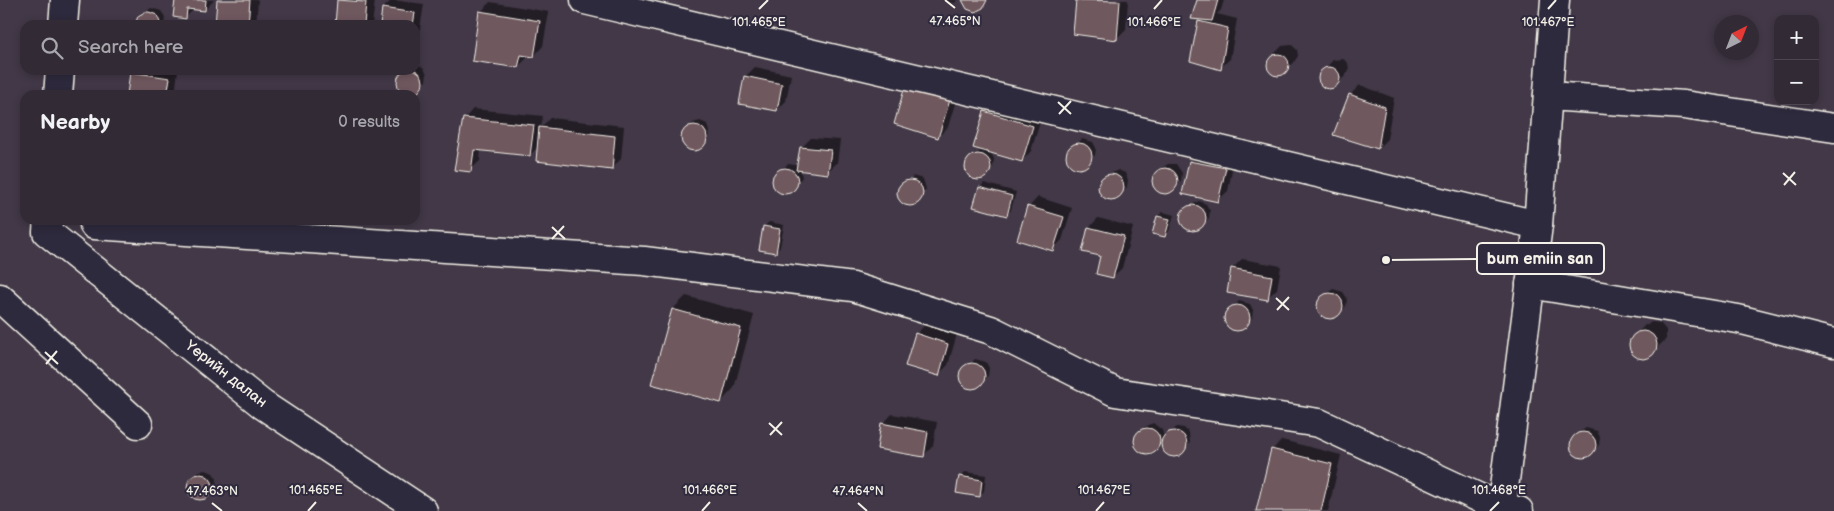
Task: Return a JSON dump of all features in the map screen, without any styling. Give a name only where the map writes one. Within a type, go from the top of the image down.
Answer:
[{"type":"street","points":[[63,20],[65,0]]},
{"type":"street","points":[[585,0],[1538,225]]},
{"type":"street","points":[[94,225],[644,261],[853,287],[991,330],[1115,392],[1319,423],[1507,510],[1530,284],[1538,225],[1555,0]]},
{"type":"street","points":[[58,90],[60,75]]},
{"type":"street","points":[[1548,96],[1684,104],[1834,128]]},
{"type":"street","name":"Үерийн далан","points":[[48,225],[47,232],[263,405],[424,511]]},
{"type":"street","points":[[1530,284],[1738,319],[1834,343]]},
{"type":"street","points":[[0,298],[138,424]]},
{"type":"building","points":[[175,0],[206,0],[205,11],[187,9],[186,19],[173,17]]},
{"type":"building","points":[[217,0],[250,0],[248,20],[215,20]]},
{"type":"building","points":[[337,0],[366,2],[364,20],[335,20]]},
{"type":"building","points":[[962,0],[987,0],[983,8],[975,12],[967,9]]},
{"type":"building","points":[[1076,0],[1120,1],[1117,40],[1073,34]]},
{"type":"building","points":[[1197,0],[1218,0],[1212,21],[1191,19]]},
{"type":"building","points":[[382,8],[415,13],[414,20],[381,20]]},
{"type":"building","points":[[479,11],[540,21],[534,57],[521,55],[518,68],[472,61]]},
{"type":"building","points":[[149,12],[157,15],[159,20],[137,20],[138,16]]},
{"type":"building","points":[[1198,21],[1228,28],[1221,70],[1190,61]]},
{"type":"building","points":[[1278,54],[1286,57],[1289,65],[1286,73],[1278,76],[1270,73],[1267,65],[1270,57]]},
{"type":"building","points":[[1329,67],[1337,70],[1340,78],[1337,86],[1329,89],[1321,86],[1318,78],[1321,70]]},
{"type":"building","points":[[420,74],[423,82],[420,90],[400,90],[398,87],[397,82],[400,75]]},
{"type":"building","points":[[130,75],[150,75],[170,78],[168,90],[128,90]]},
{"type":"building","points":[[744,76],[782,84],[777,111],[739,104]]},
{"type":"building","points":[[905,86],[950,100],[938,138],[894,124]]},
{"type":"building","points":[[1349,94],[1385,107],[1378,149],[1333,135]]},
{"type":"building","points":[[984,111],[1033,126],[1022,162],[973,148]]},
{"type":"building","points":[[463,118],[534,125],[530,156],[474,150],[471,172],[454,170]]},
{"type":"building","points":[[694,125],[703,129],[707,138],[703,147],[694,151],[685,147],[681,138],[685,129]]},
{"type":"building","points":[[539,127],[615,136],[612,170],[536,161]]},
{"type":"building","points":[[1079,143],[1088,147],[1092,156],[1088,165],[1079,169],[1070,165],[1066,156],[1070,147]]},
{"type":"building","points":[[800,147],[831,150],[828,174],[796,170]]},
{"type":"building","points":[[978,154],[987,158],[991,167],[987,176],[978,180],[969,176],[965,167],[969,158]]},
{"type":"building","points":[[1189,161],[1226,168],[1218,202],[1182,194]]},
{"type":"building","points":[[785,168],[794,172],[798,181],[794,190],[785,194],[776,190],[772,181],[776,172]]},
{"type":"building","points":[[1165,168],[1174,172],[1178,181],[1174,190],[1165,194],[1156,190],[1152,181],[1156,172]]},
{"type":"building","points":[[1111,174],[1120,178],[1124,187],[1120,196],[1111,200],[1102,196],[1098,187],[1102,178]]},
{"type":"building","points":[[910,180],[919,184],[923,193],[919,202],[910,206],[901,202],[897,193],[901,184]]},
{"type":"building","points":[[979,187],[1012,196],[1007,216],[973,207]]},
{"type":"building","points":[[1193,205],[1202,209],[1206,218],[1202,227],[1193,231],[1184,227],[1180,218],[1184,209]]},
{"type":"building","points":[[1027,206],[1064,217],[1053,251],[1017,240]]},
{"type":"building","points":[[1157,216],[1170,219],[1165,237],[1152,234]]},
{"type":"building","points":[[763,226],[780,229],[776,253],[759,250]]},
{"type":"building","points":[[1088,227],[1124,236],[1113,278],[1096,274],[1100,256],[1082,252]]},
{"type":"building","points":[[1231,268],[1272,276],[1268,300],[1227,293]]},
{"type":"building","points":[[1330,293],[1339,297],[1343,306],[1339,315],[1330,319],[1321,315],[1317,306],[1321,297]]},
{"type":"building","points":[[1237,305],[1246,309],[1250,318],[1246,327],[1237,331],[1228,327],[1224,318],[1228,309]]},
{"type":"building","points":[[672,309],[741,328],[721,403],[651,384]]},
{"type":"building","points":[[1643,331],[1653,335],[1657,345],[1653,355],[1643,359],[1633,355],[1629,345],[1633,335]]},
{"type":"building","points":[[915,333],[948,344],[939,376],[905,366]]},
{"type":"building","points":[[972,363],[981,367],[985,376],[981,385],[972,389],[963,385],[959,376],[963,367]]},
{"type":"building","points":[[881,423],[928,432],[924,457],[877,449]]},
{"type":"building","points":[[1147,428],[1156,432],[1160,441],[1156,450],[1147,454],[1138,450],[1134,441],[1138,432]]},
{"type":"building","points":[[1174,431],[1183,435],[1187,444],[1183,453],[1174,457],[1165,453],[1161,444],[1165,435]]},
{"type":"building","points":[[1583,432],[1592,436],[1596,445],[1592,454],[1583,458],[1574,454],[1570,445],[1574,436]]},
{"type":"building","points":[[1271,449],[1332,464],[1321,511],[1256,511]]},
{"type":"building","points":[[200,474],[209,478],[213,487],[209,496],[200,500],[191,496],[187,487],[191,478]]},
{"type":"building","points":[[959,476],[982,480],[980,497],[956,493]]},
{"type":"place","name":"bum emiin san","points":[[1386,260]]}]
